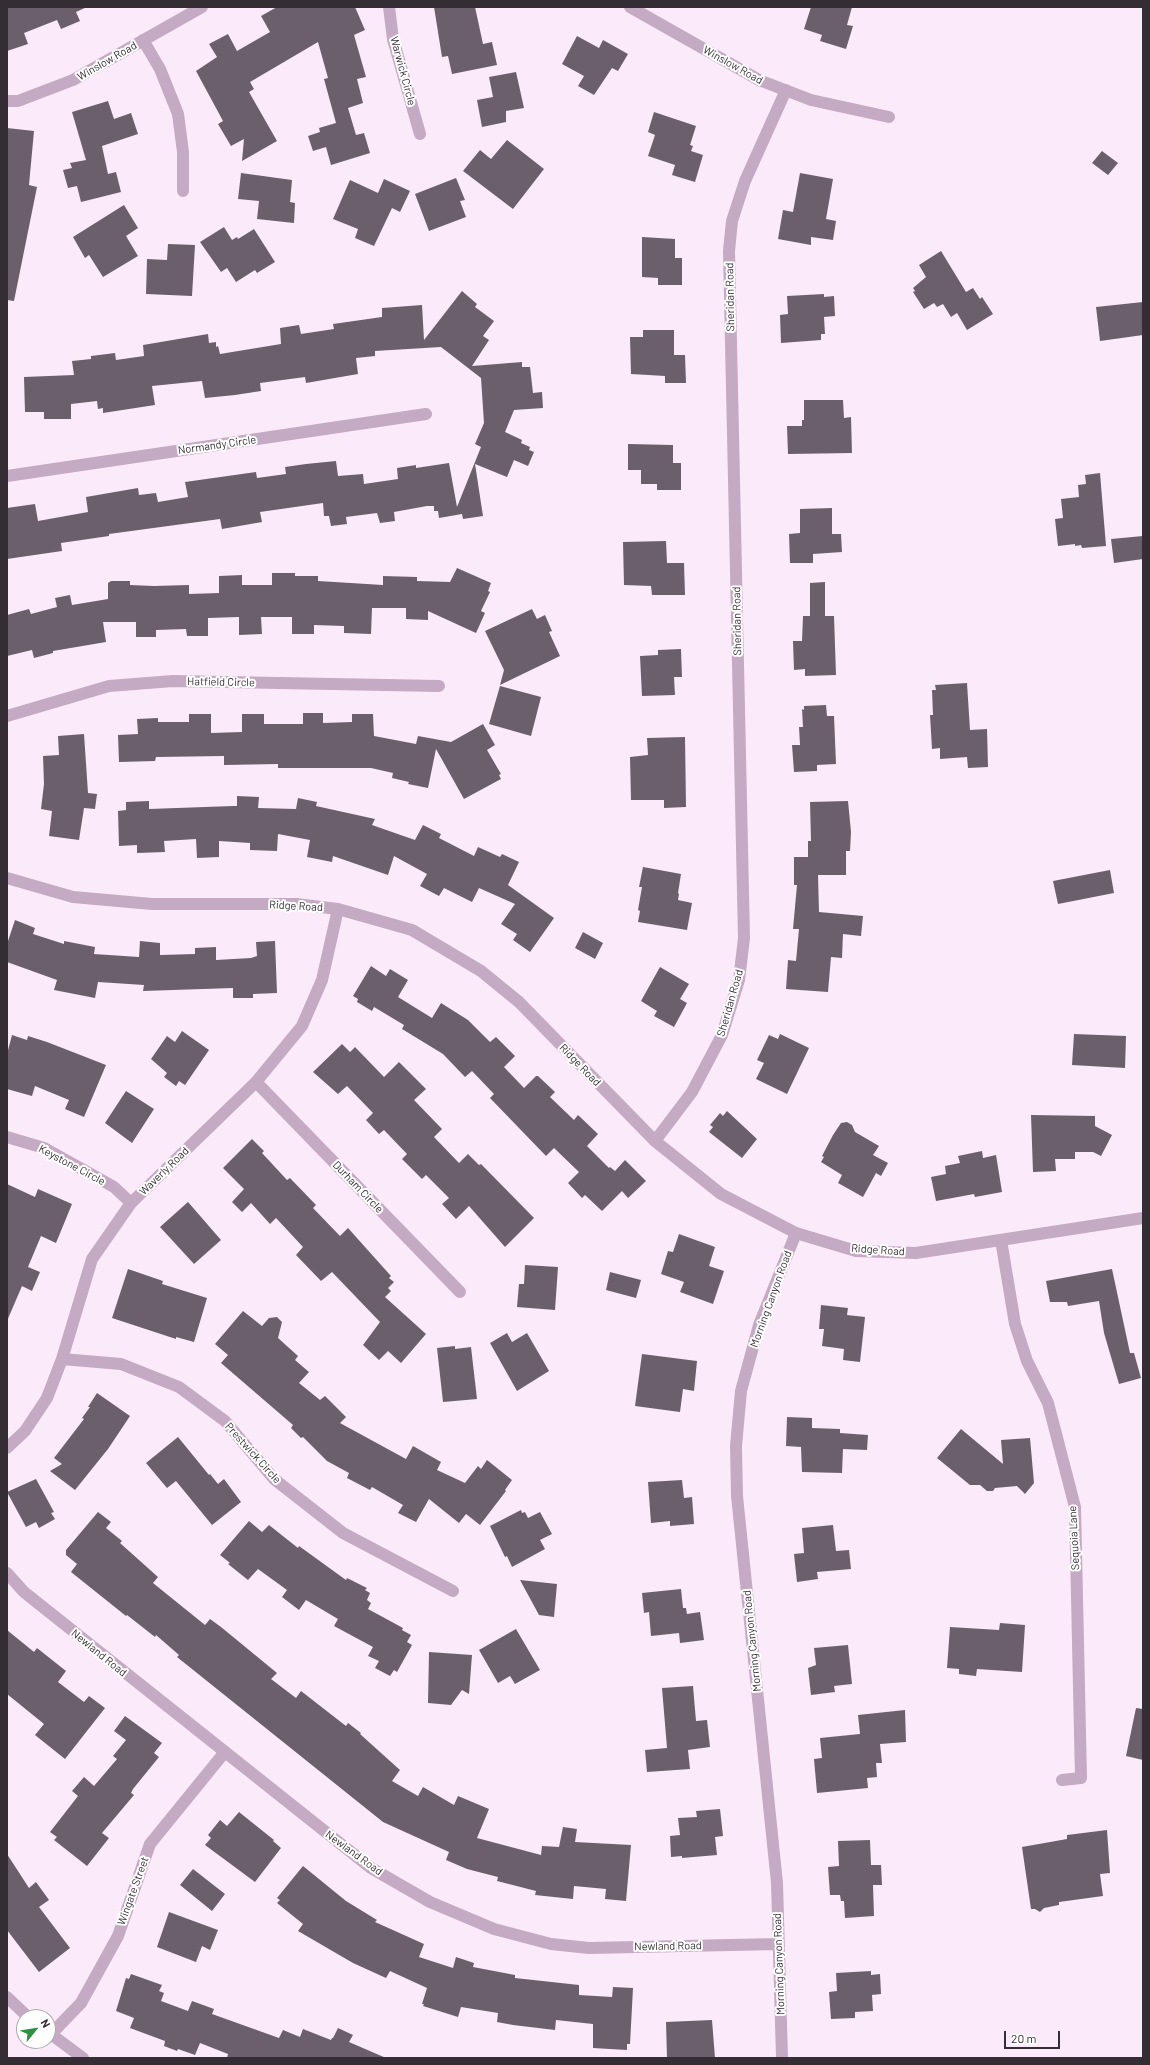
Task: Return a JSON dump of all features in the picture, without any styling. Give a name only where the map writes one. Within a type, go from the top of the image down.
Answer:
[{"type":"street","name":"Winslow Road","points":[[7,101],[18,101],[73,80],[202,7]]},
{"type":"street","name":"Warwick Circle","points":[[389,7],[393,39],[420,134]]},
{"type":"street","name":"Winslow Road","points":[[630,7],[759,80],[811,100],[889,117]]},
{"type":"street","points":[[143,40],[160,69],[178,114],[183,152],[183,191]]},
{"type":"street","name":"Sheridan Road","points":[[655,1140],[692,1092],[722,1035],[739,980],[744,938],[729,251],[732,221],[745,181],[786,90]]},
{"type":"street","name":"Normandy Circle","points":[[7,476],[426,414]]},
{"type":"street","name":"Hatfield Circle","points":[[7,716],[109,686],[173,681],[439,686]]},
{"type":"street","name":"Ridge Road","points":[[7,878],[73,897],[152,904],[296,904],[338,909],[412,930],[481,971],[519,1002],[655,1140],[721,1194],[796,1233],[856,1251],[908,1253],[1143,1218]]},
{"type":"street","name":"Waverly Road","points":[[7,1448],[25,1431],[47,1398],[62,1359],[92,1259],[131,1202],[256,1082],[302,1026],[322,980],[338,909]]},
{"type":"street","name":"Durham Circle","points":[[256,1082],[460,1292]]},
{"type":"street","name":"Keystone Circle","points":[[7,1137],[44,1148],[114,1187],[131,1202]]},
{"type":"street","name":"Morning Canyon Road","points":[[782,2058],[777,1883],[737,1496],[736,1446],[741,1391],[759,1325],[796,1233]]},
{"type":"street","name":"Sequoia Lane","points":[[1001,1240],[1015,1324],[1027,1361],[1048,1404],[1074,1507],[1081,1778],[1062,1780]]},
{"type":"street","name":"Prestwick Circle","points":[[62,1359],[121,1364],[180,1387],[225,1421],[274,1479],[343,1534],[453,1591]]},
{"type":"street","name":"Newland Road","points":[[7,1573],[24,1592],[224,1753],[371,1868],[430,1902],[494,1929],[551,1944],[589,1948],[778,1944]]},
{"type":"street","name":"Wingate Street","points":[[56,2026],[81,2003],[118,1936],[150,1844],[224,1753]]},
{"type":"street","points":[[7,1997],[20,2009]]},
{"type":"street","points":[[56,2038],[83,2058]]},
{"type":"building","points":[[7,7],[87,7],[76,12],[80,21],[61,29],[57,20],[24,33],[28,44],[7,51]]},
{"type":"building","points":[[277,7],[355,7],[365,30],[354,35],[366,77],[357,79],[363,103],[348,108],[356,135],[364,133],[370,153],[331,165],[326,147],[313,151],[308,136],[320,132],[319,128],[336,123],[324,79],[328,78],[318,42],[250,82],[254,89],[249,92],[277,141],[242,161],[244,139],[231,146],[218,124],[223,121],[196,71],[217,57],[209,44],[228,34],[237,51],[270,32],[261,16]]},
{"type":"building","points":[[434,7],[475,7],[483,44],[492,42],[497,65],[452,74],[448,56],[442,57]]},
{"type":"building","points":[[811,7],[852,7],[847,25],[853,26],[846,49],[820,41],[822,35],[804,29]]},
{"type":"building","points":[[577,36],[599,48],[603,40],[628,54],[618,71],[612,68],[594,95],[578,86],[584,76],[562,64]]},
{"type":"building","points":[[516,72],[524,108],[506,111],[506,122],[482,127],[477,100],[493,97],[489,77]]},
{"type":"building","points":[[108,101],[114,119],[131,113],[138,134],[102,146],[108,174],[116,172],[121,192],[81,202],[77,186],[68,188],[63,170],[72,168],[70,163],[86,160],[72,112]]},
{"type":"building","points":[[654,112],[696,126],[690,145],[693,146],[691,151],[703,155],[695,182],[672,175],[675,165],[648,156],[655,135],[648,132]]},
{"type":"building","points":[[7,128],[34,131],[29,185],[37,187],[14,301],[7,300]]},
{"type":"building","points":[[507,140],[544,169],[513,209],[463,171],[480,150],[491,159]]},
{"type":"building","points":[[1102,151],[1118,163],[1108,175],[1092,163]]},
{"type":"building","points":[[241,173],[292,180],[290,202],[295,203],[294,223],[257,219],[259,201],[238,199]]},
{"type":"building","points":[[800,173],[833,179],[826,219],[836,221],[833,240],[811,237],[811,245],[778,239],[783,210],[793,212]]},
{"type":"building","points":[[456,178],[465,200],[460,201],[466,217],[429,231],[415,194]]},
{"type":"building","points":[[384,179],[410,191],[400,212],[392,208],[374,246],[355,238],[358,229],[333,219],[350,180],[378,193]]},
{"type":"building","points":[[124,205],[138,228],[126,236],[138,256],[103,277],[89,255],[85,258],[73,237]]},
{"type":"building","points":[[224,227],[232,240],[237,237],[238,239],[254,229],[275,262],[257,273],[255,270],[236,282],[227,268],[221,272],[200,242]]},
{"type":"building","points":[[642,237],[675,239],[675,258],[682,258],[682,285],[658,285],[658,278],[642,277]]},
{"type":"building","points":[[168,244],[195,245],[192,296],[146,294],[147,259],[167,260]]},
{"type":"building","points":[[941,251],[966,292],[973,288],[980,299],[982,297],[993,314],[967,330],[957,313],[951,317],[943,304],[937,307],[934,303],[924,309],[913,292],[915,291],[913,288],[926,277],[919,265]]},
{"type":"building","points":[[462,291],[477,304],[475,307],[494,321],[483,336],[489,340],[472,366],[522,362],[522,367],[530,367],[533,393],[542,392],[543,408],[514,410],[505,432],[522,440],[521,443],[530,447],[529,450],[534,452],[528,466],[514,460],[507,477],[475,464],[483,516],[463,519],[462,514],[439,518],[438,511],[434,511],[434,506],[427,506],[394,512],[395,521],[380,523],[377,513],[346,517],[347,524],[331,526],[329,516],[324,516],[323,503],[260,512],[262,522],[222,529],[220,519],[109,534],[109,536],[61,543],[62,551],[7,559],[7,508],[35,504],[38,521],[88,512],[86,497],[138,488],[139,495],[156,493],[158,502],[188,497],[185,482],[256,472],[257,478],[286,474],[285,467],[306,464],[336,461],[338,476],[363,474],[364,484],[398,479],[397,468],[416,465],[416,468],[449,463],[457,507],[481,447],[475,444],[484,423],[481,378],[441,347],[375,351],[375,356],[356,358],[358,374],[306,383],[305,377],[260,383],[261,391],[235,395],[205,398],[202,381],[152,386],[155,405],[103,413],[103,408],[98,409],[97,401],[71,404],[71,419],[44,419],[44,412],[25,412],[24,377],[74,375],[72,361],[91,359],[91,356],[115,353],[116,360],[144,356],[143,345],[208,334],[209,343],[216,342],[216,347],[218,346],[220,354],[281,344],[280,328],[299,325],[301,334],[334,329],[333,324],[382,317],[382,308],[422,305],[424,340]]},
{"type":"building","points":[[824,294],[824,297],[834,296],[835,316],[824,317],[825,334],[821,334],[821,340],[781,343],[780,315],[788,314],[787,296]]},
{"type":"building","points":[[1143,302],[1143,335],[1100,341],[1096,307]]},
{"type":"building","points":[[643,330],[674,330],[674,355],[685,355],[686,383],[665,383],[665,376],[631,374],[630,337],[643,337]]},
{"type":"building","points":[[804,400],[843,400],[844,418],[851,417],[852,453],[788,454],[787,426],[802,426],[802,420],[804,420]]},
{"type":"building","points":[[628,444],[673,445],[673,463],[681,463],[681,490],[657,490],[657,484],[641,484],[641,470],[628,470]]},
{"type":"building","points":[[1100,473],[1106,546],[1082,548],[1081,545],[1075,546],[1075,544],[1058,546],[1055,519],[1063,518],[1061,499],[1079,497],[1078,485],[1086,484],[1085,475]]},
{"type":"building","points":[[832,508],[832,534],[841,534],[842,552],[813,554],[813,563],[790,563],[789,534],[800,533],[800,509]]},
{"type":"building","points":[[1143,536],[1143,559],[1114,563],[1111,539]]},
{"type":"building","points":[[666,541],[667,563],[684,563],[685,595],[652,595],[651,586],[624,585],[623,542]]},
{"type":"building","points":[[457,568],[491,583],[488,591],[490,592],[481,611],[485,613],[476,633],[428,611],[428,620],[406,619],[406,608],[372,608],[371,634],[344,633],[344,626],[314,625],[314,634],[292,634],[292,617],[261,617],[262,634],[239,635],[239,617],[208,618],[208,636],[187,636],[186,629],[156,630],[156,637],[136,637],[136,622],[103,622],[106,642],[53,651],[53,653],[34,658],[32,650],[7,656],[7,615],[29,609],[31,614],[57,607],[55,598],[70,595],[72,605],[108,599],[108,583],[111,581],[130,581],[130,585],[189,585],[189,594],[219,593],[219,576],[242,575],[242,585],[272,585],[272,573],[295,573],[295,576],[318,576],[318,581],[383,585],[383,576],[417,577],[417,581],[450,582]]},
{"type":"building","points":[[825,582],[825,616],[834,616],[836,675],[805,676],[805,669],[794,670],[793,641],[802,641],[803,616],[810,616],[810,583]]},
{"type":"building","points":[[532,609],[537,619],[545,615],[552,631],[549,632],[560,656],[500,685],[504,670],[485,631]]},
{"type":"building","points":[[681,649],[682,677],[674,677],[675,695],[642,696],[640,656],[658,655],[658,650]]},
{"type":"building","points":[[967,683],[970,730],[987,729],[988,767],[968,768],[967,757],[940,759],[940,748],[932,749],[930,715],[933,715],[932,690],[936,690],[935,685]]},
{"type":"building","points":[[500,686],[541,697],[531,736],[489,724]]},
{"type":"building","points":[[826,705],[827,716],[834,716],[836,764],[817,765],[817,771],[794,772],[792,745],[800,745],[799,727],[803,727],[802,709],[804,710],[804,706]]},
{"type":"building","points":[[303,713],[323,713],[323,723],[352,722],[352,714],[373,714],[374,736],[416,744],[418,736],[451,742],[483,724],[495,745],[487,750],[501,774],[499,775],[501,779],[464,799],[436,749],[428,788],[408,784],[409,782],[392,778],[393,773],[371,768],[278,768],[278,764],[224,765],[224,756],[156,757],[155,761],[119,762],[118,735],[138,734],[137,719],[158,718],[158,722],[189,722],[189,714],[211,714],[211,733],[242,732],[242,714],[264,714],[264,724],[303,724]]},
{"type":"building","points":[[84,734],[88,793],[97,794],[95,809],[84,808],[79,840],[49,836],[52,811],[41,809],[44,784],[43,756],[59,755],[58,736]]},
{"type":"building","points":[[685,737],[686,807],[664,808],[664,800],[631,800],[630,757],[648,755],[647,738]]},
{"type":"building","points":[[237,796],[259,797],[258,808],[296,809],[298,798],[317,802],[316,806],[375,819],[372,825],[415,840],[423,825],[441,834],[439,838],[474,856],[478,847],[500,857],[502,854],[519,862],[508,885],[554,918],[530,952],[513,940],[517,934],[501,924],[515,904],[479,888],[472,902],[444,888],[439,896],[420,886],[427,874],[394,856],[388,875],[333,856],[332,862],[307,857],[310,840],[278,834],[277,851],[250,850],[250,843],[219,841],[219,857],[197,858],[196,839],[164,841],[165,852],[137,853],[137,845],[119,846],[118,811],[126,810],[126,802],[149,801],[149,809],[237,806]]},
{"type":"building","points":[[848,801],[851,832],[850,851],[846,851],[846,875],[818,875],[819,912],[863,916],[861,936],[843,934],[842,958],[831,957],[828,992],[786,989],[788,960],[796,961],[799,929],[793,929],[797,885],[794,885],[794,857],[808,857],[808,841],[811,841],[810,802]]},
{"type":"building","points":[[643,867],[681,874],[678,900],[692,903],[687,930],[638,922],[640,911],[638,910],[642,887],[639,887]]},
{"type":"building","points":[[1110,870],[1114,893],[1058,904],[1053,881]]},
{"type":"building","points":[[15,920],[35,928],[33,934],[64,944],[64,941],[95,947],[94,954],[139,957],[140,941],[160,943],[160,955],[195,954],[195,948],[216,947],[216,960],[251,958],[257,956],[256,942],[275,941],[277,993],[253,994],[253,998],[233,998],[233,988],[143,991],[144,985],[98,982],[95,998],[54,990],[57,980],[7,962],[7,944]]},
{"type":"building","points":[[583,932],[603,943],[595,959],[575,948]]},
{"type":"building","points":[[371,966],[386,976],[390,969],[408,980],[398,997],[432,1018],[441,1003],[468,1020],[490,1042],[496,1037],[515,1056],[504,1067],[524,1088],[536,1076],[538,1076],[555,1092],[550,1097],[574,1120],[578,1115],[598,1134],[587,1146],[609,1168],[610,1167],[615,1171],[625,1160],[646,1181],[628,1198],[622,1191],[602,1211],[585,1195],[582,1198],[568,1183],[579,1172],[554,1148],[546,1156],[490,1098],[494,1094],[472,1071],[465,1077],[443,1054],[402,1029],[404,1025],[374,1007],[372,1011],[357,1002],[358,999],[353,996]]},
{"type":"building","points":[[660,967],[689,984],[680,999],[687,1003],[674,1027],[654,1016],[657,1011],[641,1001]]},
{"type":"building","points":[[182,1031],[209,1050],[185,1085],[179,1081],[176,1086],[164,1077],[167,1073],[151,1059],[167,1036],[175,1042]]},
{"type":"building","points":[[780,1034],[809,1048],[787,1094],[756,1079],[764,1063],[757,1060],[769,1035],[778,1039]]},
{"type":"building","points":[[1074,1034],[1126,1036],[1125,1068],[1072,1065]]},
{"type":"building","points":[[12,1035],[27,1040],[28,1036],[47,1042],[106,1065],[84,1117],[65,1109],[69,1100],[35,1086],[32,1096],[7,1089],[7,1054]]},
{"type":"building","points":[[342,1044],[350,1052],[355,1047],[384,1077],[399,1062],[426,1089],[414,1100],[442,1129],[434,1137],[459,1163],[468,1154],[479,1165],[481,1164],[534,1218],[505,1247],[469,1206],[456,1219],[442,1204],[449,1198],[426,1175],[422,1179],[402,1159],[407,1154],[384,1130],[379,1134],[366,1120],[373,1113],[347,1086],[338,1094],[313,1072]]},
{"type":"building","points":[[126,1091],[154,1109],[132,1143],[105,1123]]},
{"type":"building","points":[[727,1111],[757,1139],[742,1158],[709,1132],[713,1127],[710,1125],[720,1113],[723,1116]]},
{"type":"building","points":[[1031,1115],[1095,1116],[1095,1126],[1112,1135],[1101,1156],[1093,1152],[1075,1152],[1075,1159],[1055,1159],[1056,1171],[1033,1172]]},
{"type":"building","points":[[847,1122],[852,1125],[855,1132],[879,1146],[873,1155],[888,1163],[881,1176],[876,1173],[863,1197],[838,1183],[842,1175],[821,1162],[824,1157],[822,1156],[833,1135],[841,1123]]},
{"type":"building","points":[[252,1139],[264,1151],[262,1153],[287,1180],[290,1178],[316,1205],[313,1208],[340,1236],[348,1228],[391,1276],[389,1278],[394,1282],[388,1288],[391,1291],[385,1297],[426,1334],[401,1363],[388,1351],[379,1360],[363,1345],[380,1322],[332,1272],[321,1281],[296,1255],[303,1247],[276,1218],[270,1224],[251,1203],[242,1212],[232,1202],[244,1189],[223,1168]]},
{"type":"building","points":[[982,1151],[983,1158],[996,1155],[1002,1192],[975,1197],[974,1194],[936,1201],[931,1177],[946,1174],[945,1166],[960,1163],[958,1156]]},
{"type":"building","points":[[7,1184],[35,1197],[38,1189],[72,1204],[56,1243],[41,1236],[28,1267],[40,1272],[32,1291],[22,1286],[7,1321]]},
{"type":"building","points":[[188,1202],[221,1240],[194,1264],[160,1227]]},
{"type":"building","points":[[679,1234],[715,1247],[709,1266],[724,1271],[713,1304],[680,1292],[684,1282],[661,1274],[668,1251],[673,1252]]},
{"type":"building","points":[[525,1265],[558,1267],[555,1310],[517,1307],[519,1284],[524,1284]]},
{"type":"building","points":[[128,1269],[163,1281],[162,1284],[207,1298],[194,1342],[176,1337],[176,1339],[112,1318]]},
{"type":"building","points":[[1112,1269],[1130,1353],[1134,1353],[1141,1378],[1119,1384],[1104,1333],[1099,1301],[1068,1306],[1067,1302],[1050,1302],[1046,1281]]},
{"type":"building","points":[[610,1272],[641,1280],[636,1298],[606,1290]]},
{"type":"building","points":[[821,1305],[848,1308],[847,1315],[865,1317],[860,1362],[843,1360],[844,1349],[822,1346],[824,1329],[819,1329]]},
{"type":"building","points":[[243,1311],[262,1326],[269,1318],[277,1317],[282,1322],[278,1338],[298,1356],[295,1360],[309,1372],[299,1383],[320,1400],[325,1396],[346,1417],[340,1423],[406,1459],[413,1446],[441,1462],[437,1470],[465,1483],[478,1466],[481,1469],[487,1460],[512,1480],[505,1490],[506,1491],[480,1525],[466,1514],[459,1523],[429,1499],[416,1522],[398,1513],[403,1505],[372,1487],[370,1490],[347,1478],[349,1473],[327,1461],[303,1437],[301,1438],[291,1428],[293,1425],[221,1363],[228,1355],[215,1344]]},
{"type":"building","points":[[507,1333],[512,1342],[527,1333],[549,1371],[517,1391],[490,1343]]},
{"type":"building","points":[[455,1346],[455,1349],[471,1347],[477,1399],[443,1402],[437,1348]]},
{"type":"building","points":[[642,1354],[697,1361],[694,1391],[683,1389],[680,1412],[635,1406]]},
{"type":"building","points":[[97,1393],[130,1416],[108,1449],[75,1490],[50,1471],[62,1464],[54,1458],[84,1419],[82,1418],[90,1407],[88,1407]]},
{"type":"building","points":[[787,1417],[812,1418],[812,1428],[840,1429],[840,1433],[868,1435],[867,1450],[843,1449],[842,1473],[802,1472],[801,1447],[786,1446]]},
{"type":"building","points":[[961,1429],[1003,1464],[1001,1440],[1030,1438],[1034,1483],[1025,1494],[1017,1486],[995,1488],[993,1491],[987,1491],[980,1485],[970,1485],[937,1458]]},
{"type":"building","points":[[178,1437],[209,1475],[210,1474],[218,1484],[224,1479],[241,1502],[212,1525],[176,1481],[167,1488],[146,1463]]},
{"type":"building","points":[[36,1479],[54,1512],[51,1513],[55,1519],[39,1528],[36,1522],[26,1527],[7,1492]]},
{"type":"building","points":[[682,1480],[684,1498],[692,1497],[694,1524],[670,1526],[670,1521],[651,1523],[648,1482]]},
{"type":"building","points":[[521,1510],[522,1513],[525,1512],[528,1518],[540,1512],[552,1534],[540,1540],[545,1549],[512,1567],[507,1556],[505,1557],[490,1526]]},
{"type":"building","points":[[98,1512],[111,1522],[106,1528],[122,1541],[120,1543],[158,1577],[153,1583],[205,1625],[210,1619],[221,1627],[277,1673],[271,1679],[296,1698],[301,1691],[346,1726],[348,1723],[361,1733],[360,1734],[400,1770],[392,1781],[418,1796],[423,1787],[454,1805],[458,1796],[489,1809],[477,1838],[541,1855],[542,1846],[559,1847],[563,1827],[577,1829],[575,1842],[631,1845],[626,1901],[605,1899],[606,1889],[574,1886],[573,1899],[535,1895],[536,1891],[497,1881],[498,1877],[467,1869],[446,1860],[449,1852],[383,1822],[177,1657],[179,1655],[156,1635],[155,1637],[127,1615],[126,1616],[71,1572],[77,1564],[66,1555],[66,1550]]},
{"type":"building","points":[[249,1521],[262,1532],[269,1525],[298,1548],[299,1546],[346,1580],[347,1578],[367,1588],[365,1590],[370,1593],[367,1600],[371,1603],[368,1609],[403,1628],[402,1630],[411,1635],[407,1642],[412,1645],[397,1672],[394,1670],[390,1676],[375,1668],[379,1661],[368,1656],[373,1647],[334,1626],[338,1619],[306,1600],[299,1610],[282,1597],[287,1590],[258,1569],[248,1580],[228,1564],[230,1563],[220,1555]]},
{"type":"building","points":[[833,1525],[836,1551],[849,1550],[851,1569],[817,1572],[818,1579],[797,1582],[794,1554],[804,1553],[802,1528]]},
{"type":"building","points":[[520,1580],[557,1584],[554,1617],[539,1615]]},
{"type":"building","points":[[681,1589],[683,1608],[686,1608],[687,1614],[700,1612],[704,1640],[680,1643],[679,1633],[651,1636],[649,1612],[644,1613],[642,1593]]},
{"type":"building","points":[[1000,1623],[1025,1625],[1022,1672],[977,1669],[976,1676],[959,1674],[959,1669],[947,1668],[950,1627],[999,1630]]},
{"type":"building","points":[[516,1629],[540,1670],[515,1684],[510,1676],[498,1683],[479,1650]]},
{"type":"building","points":[[7,1630],[34,1652],[37,1648],[66,1671],[58,1682],[84,1702],[89,1696],[105,1708],[65,1759],[35,1735],[44,1724],[7,1694]]},
{"type":"building","points":[[848,1645],[852,1684],[834,1686],[835,1692],[811,1695],[808,1668],[816,1665],[814,1648]]},
{"type":"building","points":[[429,1652],[472,1655],[469,1694],[462,1690],[451,1705],[428,1703]]},
{"type":"building","points":[[693,1686],[696,1721],[707,1720],[710,1747],[688,1750],[690,1769],[647,1772],[645,1750],[667,1748],[662,1688]]},
{"type":"building","points":[[1136,1708],[1143,1709],[1143,1760],[1126,1756]]},
{"type":"building","points":[[905,1710],[906,1742],[880,1744],[882,1763],[876,1763],[877,1777],[867,1778],[868,1788],[817,1793],[814,1759],[822,1758],[820,1738],[860,1734],[858,1715]]},
{"type":"building","points":[[125,1716],[162,1743],[154,1753],[159,1757],[133,1789],[131,1793],[134,1795],[102,1833],[109,1838],[87,1866],[54,1840],[57,1837],[50,1832],[78,1796],[72,1791],[84,1777],[94,1786],[117,1759],[113,1756],[126,1740],[114,1731]]},
{"type":"building","points":[[720,1809],[723,1836],[715,1837],[717,1855],[682,1858],[682,1856],[671,1857],[670,1836],[680,1835],[678,1818],[697,1817],[696,1811]]},
{"type":"building","points":[[239,1812],[274,1840],[273,1841],[281,1848],[255,1882],[205,1845],[211,1838],[208,1835],[220,1820],[227,1826]]},
{"type":"building","points":[[1107,1830],[1110,1873],[1100,1874],[1103,1896],[1059,1902],[1059,1905],[1044,1908],[1040,1912],[1035,1909],[1031,1909],[1022,1847],[1067,1839],[1067,1835]]},
{"type":"building","points":[[870,1840],[871,1865],[881,1865],[882,1885],[873,1885],[874,1916],[845,1918],[844,1901],[841,1901],[840,1895],[830,1895],[828,1867],[839,1866],[838,1841]]},
{"type":"building","points":[[7,1854],[29,1888],[36,1882],[49,1900],[39,1907],[70,1948],[39,1972],[7,1930]]},
{"type":"building","points":[[303,1866],[346,1901],[377,1920],[375,1922],[424,1944],[419,1957],[453,1968],[456,1957],[474,1963],[473,1967],[515,1975],[515,1978],[579,1985],[579,1995],[612,1997],[613,1987],[633,1988],[630,2044],[627,2044],[627,2050],[593,2048],[593,2024],[556,2020],[555,2030],[497,2022],[498,2013],[461,2007],[458,2017],[423,2006],[424,2004],[422,2004],[427,1988],[390,1971],[386,1978],[353,1963],[298,1931],[303,1924],[277,1903],[280,1900],[277,1898]]},
{"type":"building","points":[[193,1869],[225,1894],[212,1911],[180,1885]]},
{"type":"building","points":[[169,1912],[218,1930],[210,1950],[202,1946],[196,1962],[157,1947]]},
{"type":"building","points":[[871,1971],[871,1975],[880,1974],[881,1994],[872,1995],[873,2011],[855,2012],[855,2018],[831,2019],[829,1992],[837,1991],[836,1973]]},
{"type":"building","points":[[131,1974],[162,1985],[159,1991],[164,1993],[161,2001],[188,2011],[192,2001],[214,2009],[212,2014],[279,2038],[283,2030],[300,2037],[303,2029],[331,2040],[338,2028],[353,2035],[349,2042],[386,2058],[227,2058],[228,2054],[200,2043],[195,2055],[178,2049],[177,2051],[164,2046],[165,2041],[130,2028],[134,2018],[116,2011],[126,1978],[129,1979]]},
{"type":"building","points":[[712,2020],[715,2058],[667,2058],[666,2022]]}]
